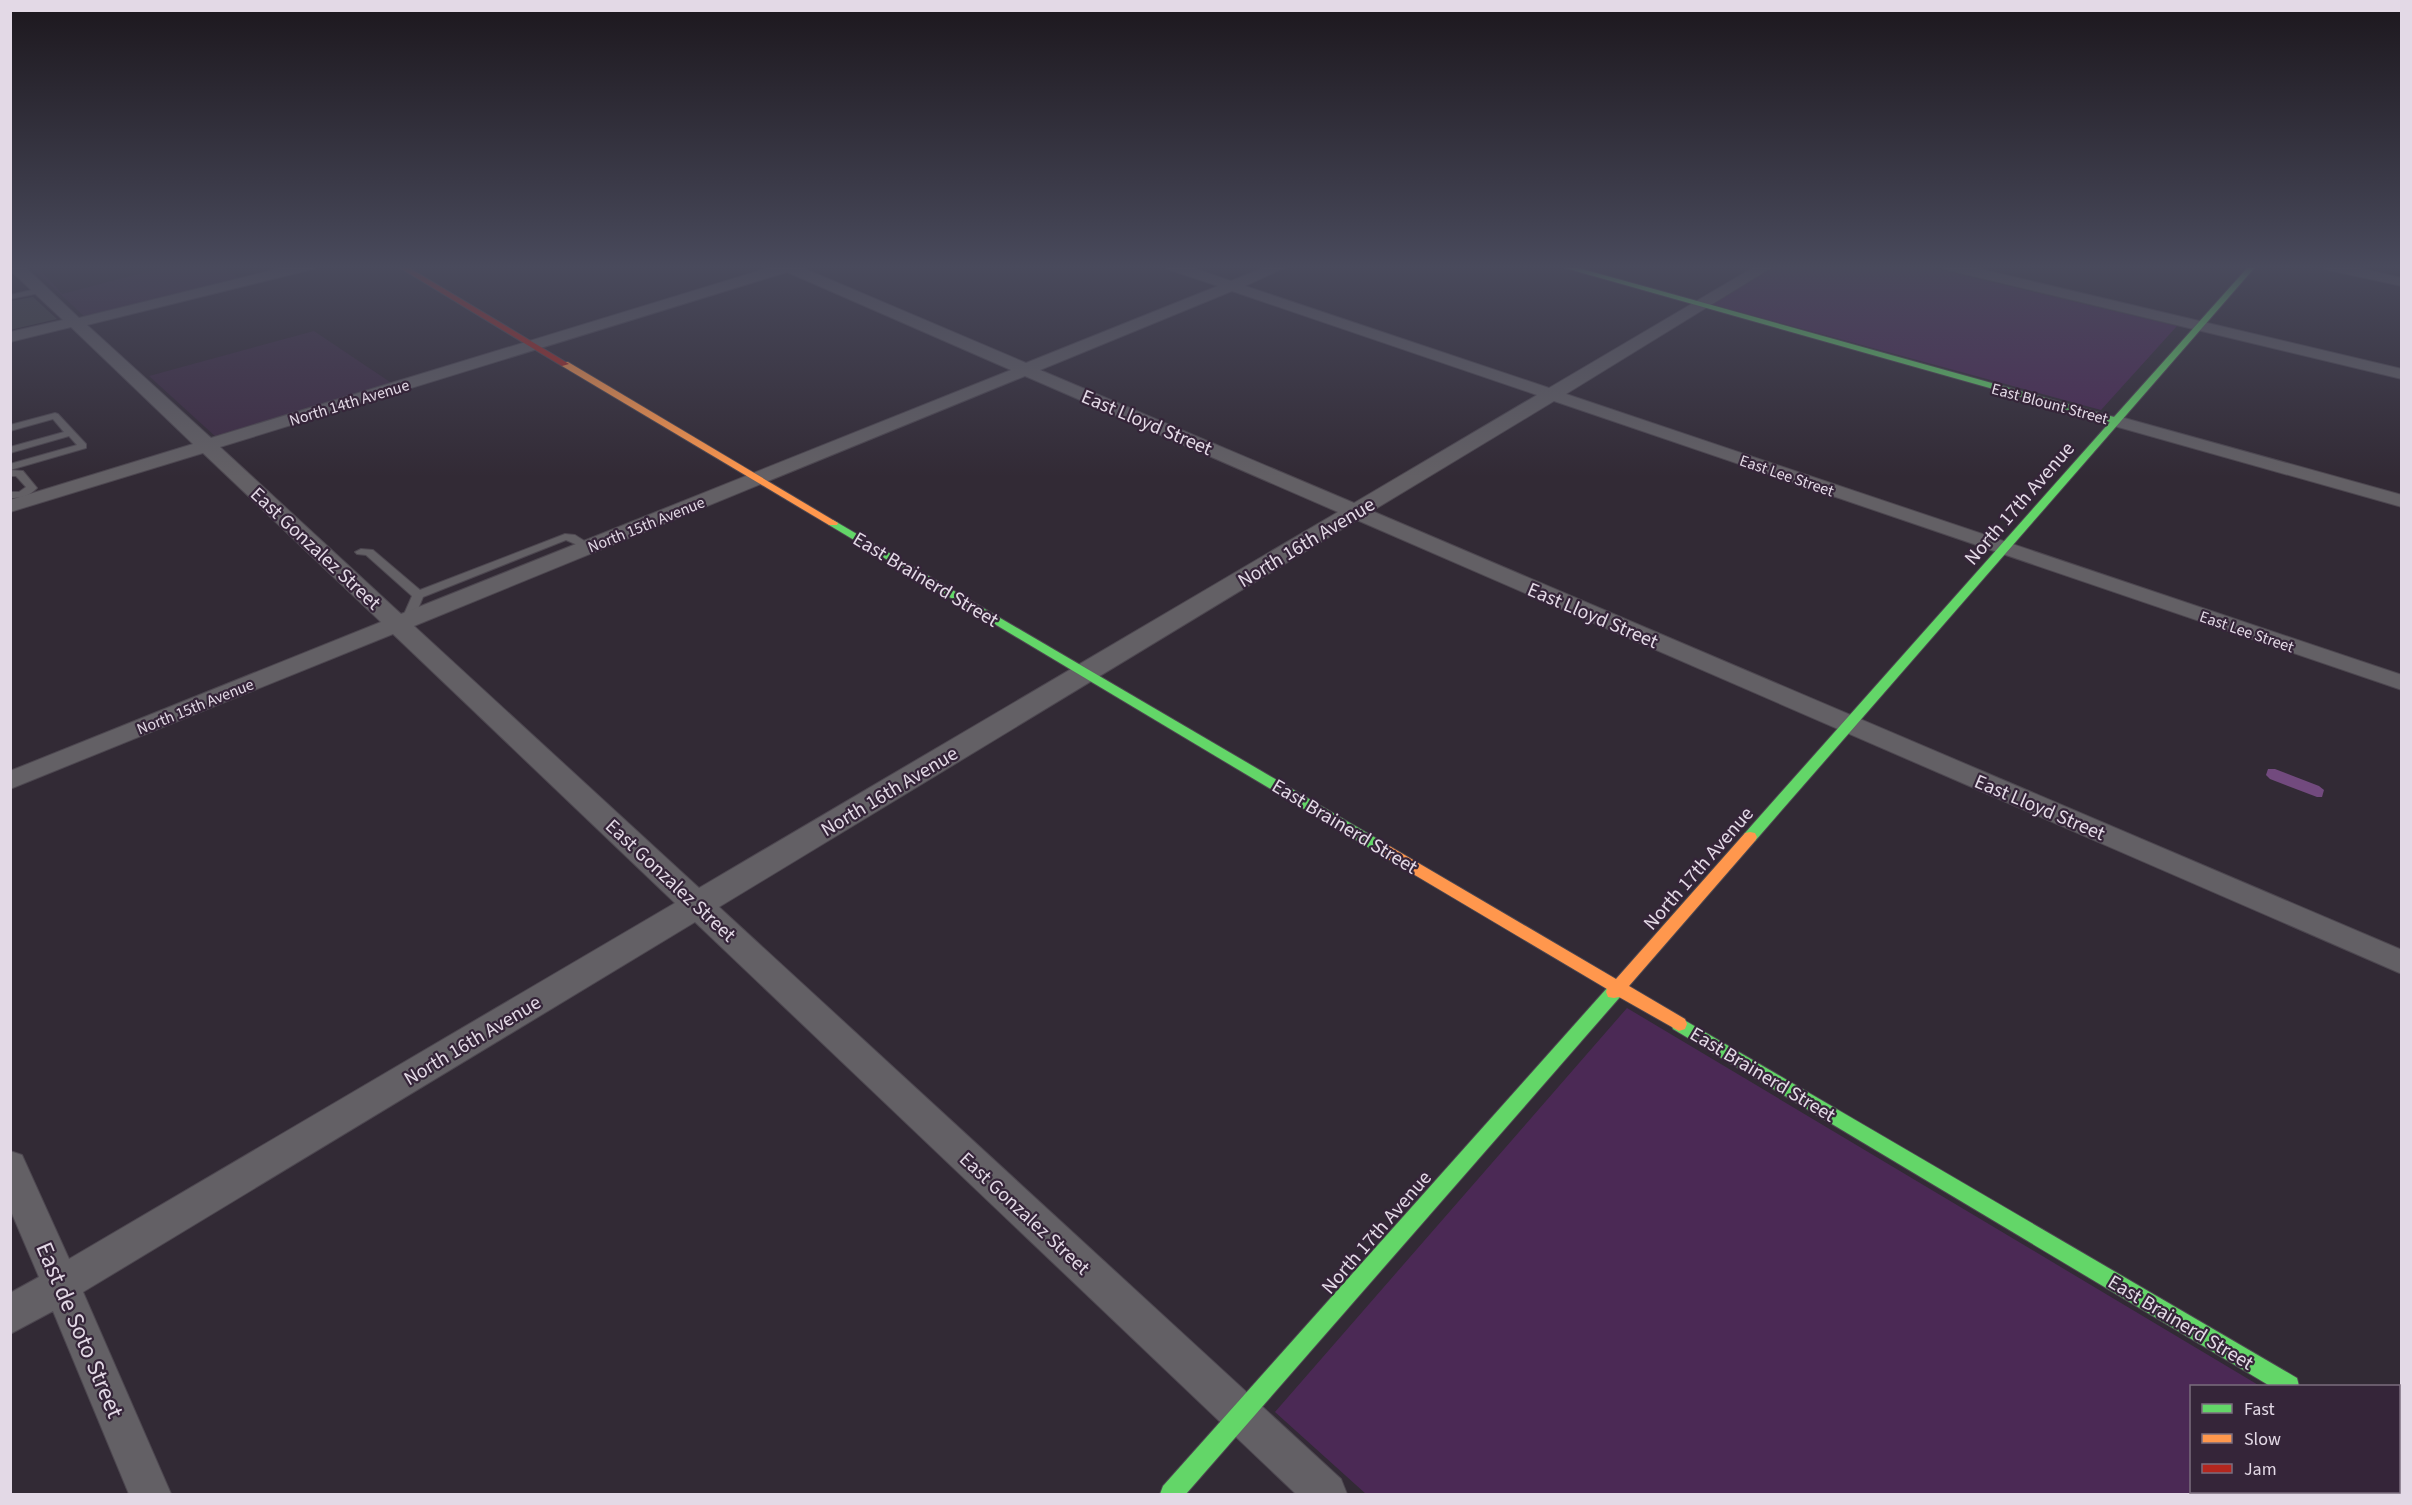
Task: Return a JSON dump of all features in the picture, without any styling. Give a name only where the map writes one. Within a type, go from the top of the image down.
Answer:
[{"type":"street","name":"East Gonzalez Street","points":[[90,336],[402,623],[697,905],[1326,1494]]},
{"type":"street","name":"East Brainerd Street","points":[[518,336],[2287,1385]]},
{"type":"street","name":"North 14th Avenue","points":[[17,499],[207,446],[562,336]]},
{"type":"street","name":"East Lloyd Street","points":[[948,336],[2402,963]]},
{"type":"street","name":"North 15th Avenue","points":[[10,781],[1108,336]]},
{"type":"street","name":"East Lee Street","points":[[1379,336],[2402,683]]},
{"type":"street","name":"North 16th Avenue","points":[[10,1315],[1651,336]]},
{"type":"street","name":"East Blount Street","points":[[1811,336],[2402,501]]},
{"type":"street","name":"North 17th Avenue","points":[[1171,1494],[2192,336]]},
{"type":"street","points":[[2240,336],[2402,374]]},
{"type":"street","name":"East de Soto Street","points":[[10,1166],[150,1494]]},
{"type":"lane","points":[[10,428],[55,416],[83,446],[10,467]]},
{"type":"lane","points":[[10,450],[70,433]]},
{"type":"lane","points":[[10,473],[19,473],[32,488],[17,499]]},
{"type":"lane","points":[[402,623],[418,595],[565,537],[571,537],[589,547]]},
{"type":"lane","points":[[361,552],[369,552],[418,595]]},
{"type":"shaded area","points":[[295,336],[322,336],[393,384],[217,438],[149,376]]},
{"type":"shaded area","points":[[1830,336],[2168,336],[2101,410]]},
{"type":"shaded area","points":[[2268,769],[2275,769],[2319,786],[2324,790],[2322,797],[2270,779],[2266,775]]},
{"type":"shaded area","points":[[1627,1008],[2258,1385],[2190,1385],[2190,1493],[2400,1493],[2400,1470],[2401,1494],[1366,1494],[1275,1412]]},
{"type":"traffic: fast","points":[[1813,336],[2117,421]]},
{"type":"traffic: fast","points":[[1750,837],[2191,336]]},
{"type":"traffic: fast","points":[[833,523],[1381,848]]},
{"type":"traffic: fast","points":[[1171,1494],[1614,992]]},
{"type":"traffic: fast","points":[[1679,1024],[2287,1385]]},
{"type":"traffic: slow","points":[[565,364],[833,523]]},
{"type":"traffic: slow","points":[[1614,992],[1750,837]]},
{"type":"traffic: slow","points":[[1381,848],[1679,1024]]},
{"type":"traffic: jam","points":[[518,336],[565,364]]}]
